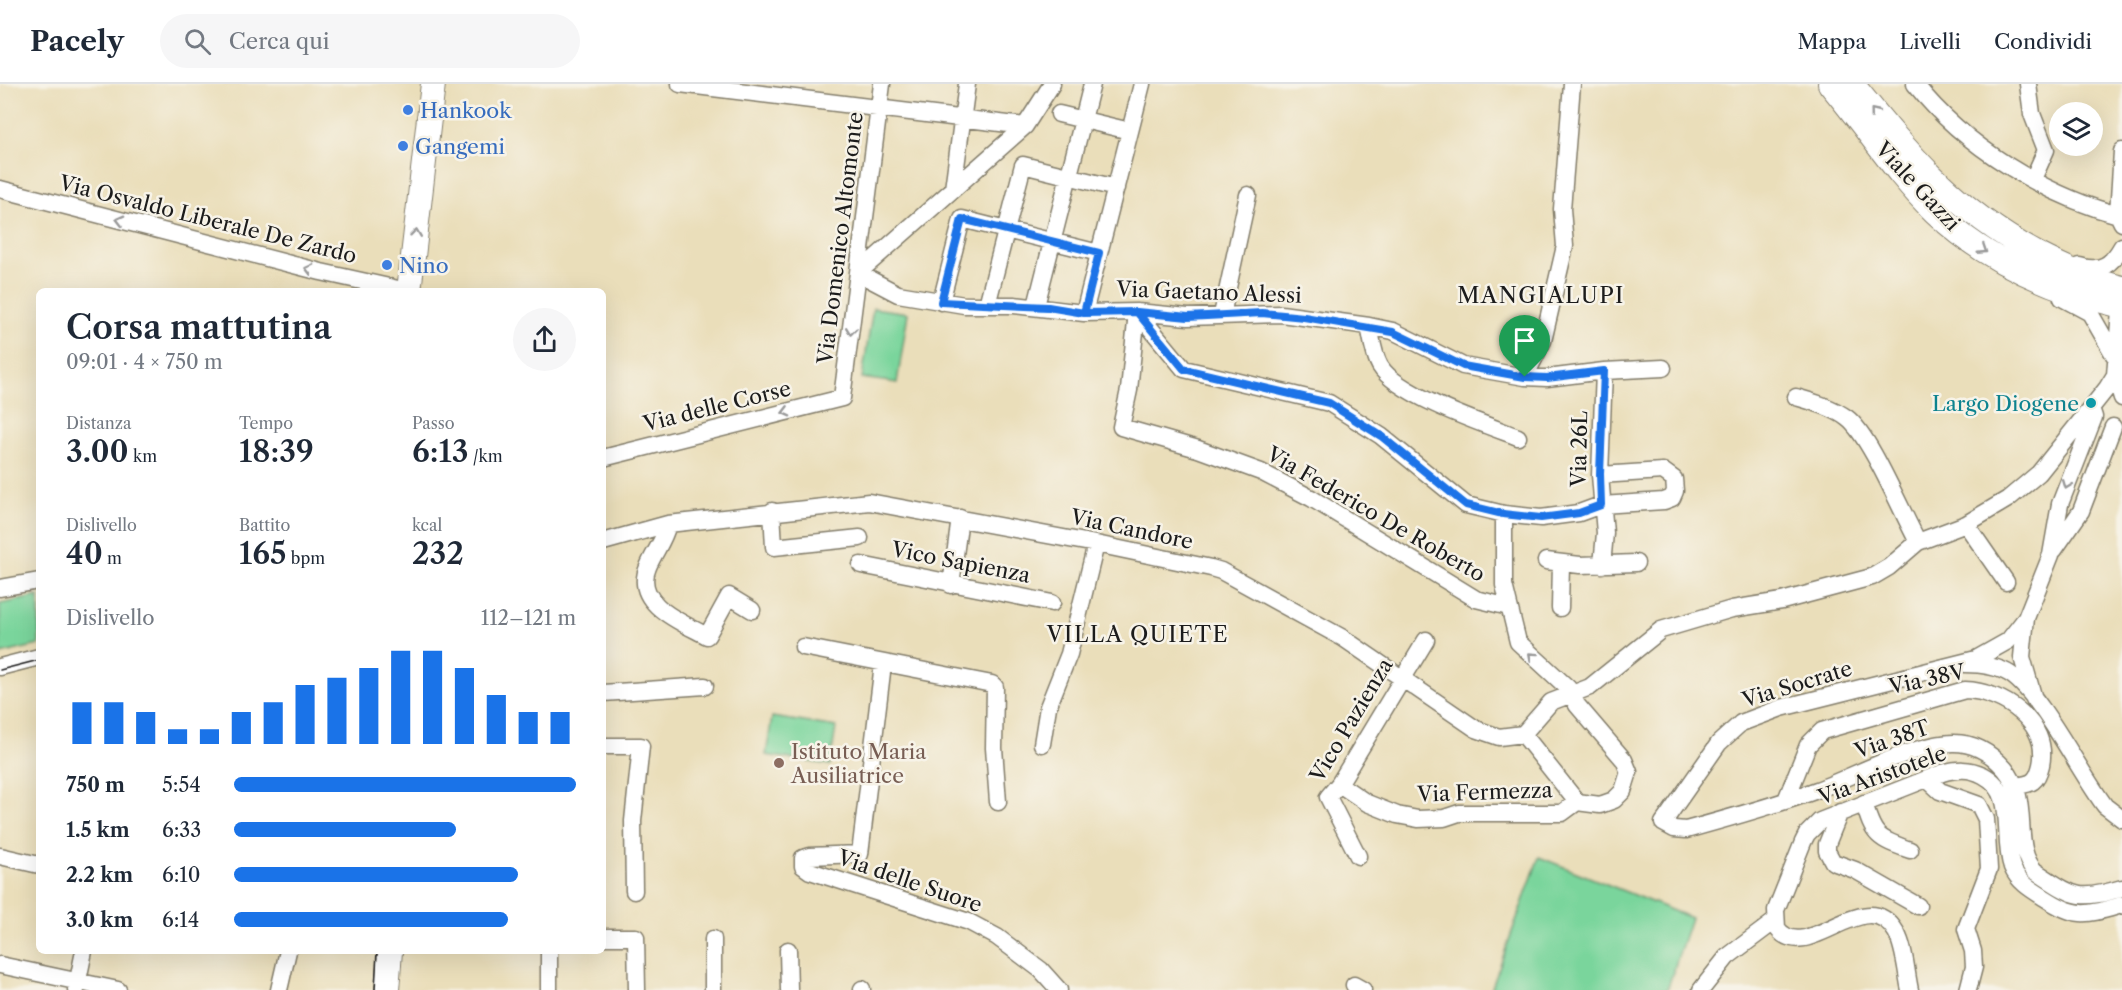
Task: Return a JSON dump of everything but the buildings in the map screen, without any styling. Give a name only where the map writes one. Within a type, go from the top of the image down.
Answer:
[{"type":"main road","points":[[408,288],[433,84]]},
{"type":"main road","name":"Viale Gazzi","points":[[1830,84],[1903,176],[1934,211],[1990,255],[2041,281],[2122,299]]},
{"type":"main road","name":"Viale Gazzi","points":[[1852,84],[1904,148],[1950,196],[2002,235],[2122,299]]},
{"type":"main road","points":[[387,990],[390,954]]},
{"type":"street","points":[[680,84],[798,91],[879,108],[1025,126]]},
{"type":"street","name":"Via Domenico Altomonte","points":[[842,398],[882,84]]},
{"type":"street","points":[[954,189],[966,84]]},
{"type":"street","points":[[858,273],[1025,126],[1052,84]]},
{"type":"street","points":[[1036,306],[1092,84]]},
{"type":"street","points":[[1084,313],[1142,84]]},
{"type":"street","points":[[1525,377],[1543,341],[1565,246],[1562,209],[1572,84]]},
{"type":"street","points":[[1915,84],[1954,126],[1993,156],[2084,204],[2121,218],[2122,151]]},
{"type":"street","points":[[2028,84],[2032,114],[2046,150],[2033,178]]},
{"type":"street","points":[[1059,114],[1130,131]]},
{"type":"street","points":[[1904,148],[1928,162],[1954,189],[2004,227],[2083,268],[2104,268],[2122,246]]},
{"type":"street","points":[[987,305],[1023,165],[1116,188]]},
{"type":"street","name":"Via Osvaldo Liberale De Zardo","points":[[0,189],[310,269],[395,288]]},
{"type":"street","points":[[1222,315],[1248,195]]},
{"type":"street","points":[[941,302],[962,219],[1099,253]]},
{"type":"street","name":"Via Gaetano Alessi","points":[[858,273],[898,294],[941,302],[1036,306],[1084,313],[1137,312],[1188,317],[1281,314],[1369,326],[1393,332],[1463,366],[1525,377],[1547,378],[1604,371],[1663,369]]},
{"type":"street","points":[[2041,281],[2054,294],[2090,313],[2118,352]]},
{"type":"street","points":[[2121,397],[2115,375],[2122,299]]},
{"type":"street","points":[[1137,312],[1184,369],[1329,403],[1381,436],[1431,475],[1456,499],[1503,514],[1556,517],[1601,505],[1664,501],[1672,498],[1675,491],[1674,479],[1663,471],[1600,474]]},
{"type":"street","name":"Via Federico De Roberto","points":[[1137,312],[1129,390],[1121,427],[1208,452],[1261,472],[1311,498],[1476,599],[1509,607]]},
{"type":"street","points":[[1369,326],[1376,357],[1391,379],[1414,393],[1518,437]]},
{"type":"street","name":"Via 26L","points":[[1602,565],[1605,533],[1600,474],[1604,371]]},
{"type":"street","points":[[2051,555],[2060,504],[2092,410],[2115,375]]},
{"type":"street","points":[[1577,802],[1523,734],[1551,702],[1590,687],[1661,630],[1732,609],[1782,601],[1872,577],[1889,567],[1918,542],[1966,524],[2025,487],[2107,393],[2121,397]]},
{"type":"street","name":"Via delle Corse","points":[[606,457],[842,398]]},
{"type":"street","points":[[1796,398],[1836,411],[1855,425],[1869,446],[1918,542]]},
{"type":"street","points":[[2051,555],[2081,511],[2118,424],[2102,425],[2092,410]]},
{"type":"street","name":"Via Candore","points":[[606,541],[668,524],[869,502],[1096,544],[1221,571],[1343,638],[1476,729],[1499,737],[1523,734]]},
{"type":"street","points":[[772,511],[774,547],[860,538]]},
{"type":"street","points":[[1503,514],[1504,585],[1518,642],[1568,688],[1571,695]]},
{"type":"street","points":[[951,585],[960,518]]},
{"type":"street","points":[[668,524],[665,537],[647,568],[645,577],[649,595],[658,608],[707,636],[729,596],[752,610]]},
{"type":"street","points":[[1966,524],[2006,582]]},
{"type":"street","points":[[1042,744],[1047,707],[1068,654],[1096,544]]},
{"type":"street","name":"Via Socrate","points":[[1663,823],[1719,743],[1742,723],[1781,708],[1976,659],[1998,648],[2015,633],[2026,618],[2051,555]]},
{"type":"street","points":[[1560,608],[1553,562],[1602,565],[1636,563]]},
{"type":"street","name":"Vico Sapienza","points":[[861,565],[951,585],[1052,603]]},
{"type":"street","points":[[0,588],[36,582]]},
{"type":"street","name":"Via Socrate","points":[[2026,618],[2022,657],[2034,699]]},
{"type":"street","name":"Vico Pazienza","points":[[1358,856],[1328,797],[1339,784],[1426,640]]},
{"type":"street","points":[[803,647],[992,684],[995,687],[994,748],[998,802]]},
{"type":"street","points":[[0,667],[36,658]]},
{"type":"street","name":"Via delle Suore","points":[[883,664],[860,854],[809,856],[802,861],[803,866],[810,871],[950,915],[981,928],[1041,970],[1059,990]]},
{"type":"street","name":"Via Socrate","points":[[1955,664],[1977,664],[2001,670],[2018,681],[2034,699]]},
{"type":"street","points":[[606,693],[705,686]]},
{"type":"street","name":"Via 38V","points":[[1786,800],[1808,745],[1822,731],[1965,690],[1980,691],[2005,700],[2021,713],[2041,740],[2043,754],[2038,777],[2030,784],[2016,786]]},
{"type":"street","name":"Via Fermezza","points":[[1339,784],[1367,803],[1397,815],[1418,819],[1444,818],[1459,813],[1562,813],[1577,802],[1600,805],[1614,800],[1623,791],[1629,772],[1624,760],[1571,695]]},
{"type":"street","points":[[2034,699],[2096,795],[2105,806],[2122,819]]},
{"type":"street","name":"Via 38T","points":[[1663,823],[1674,829],[1686,830],[1786,800],[1920,750],[1955,743],[1977,747],[1992,756],[2016,786],[2021,804],[2025,852],[2030,866],[2077,896],[2096,896],[2122,888]]},
{"type":"street","points":[[606,746],[641,746],[633,821],[634,891]]},
{"type":"street","name":"Via Aristotele","points":[[1775,921],[1776,910],[1807,834],[1820,821],[1955,770],[1965,770],[1991,780],[2005,803],[2009,858],[2016,875],[2028,887],[2064,911],[2085,915],[2122,905]]},
{"type":"street","points":[[1927,779],[1940,791],[1979,805],[1986,819],[1989,869],[1966,929],[1973,951],[1974,967],[1968,990]]},
{"type":"street","points":[[1864,803],[1870,824],[1878,837],[1910,850]]},
{"type":"street","points":[[1840,812],[1827,844],[1827,851],[1833,862],[1862,874],[1918,906]]},
{"type":"street","points":[[0,856],[36,863]]},
{"type":"street","points":[[1701,990],[1727,957],[1775,921],[1781,935],[1793,940],[1801,940],[1857,917],[1879,918],[1888,922],[1898,934],[1910,990]]},
{"type":"street","points":[[606,937],[636,937],[637,990]]},
{"type":"street","points":[[713,939],[714,990]]},
{"type":"street","points":[[788,950],[789,990]]},
{"type":"street","points":[[77,986],[83,954]]},
{"type":"street","points":[[279,990],[287,954]]},
{"type":"street","points":[[549,954],[549,990]]},
{"type":"street","points":[[0,965],[77,986],[118,990]]},
{"type":"green space","points":[[873,308],[908,313],[897,383],[862,378]]},
{"type":"green space","points":[[36,597],[36,646],[0,654],[0,604]]},
{"type":"green space","points":[[772,717],[836,727],[830,765],[766,755]]},
{"type":"green space","points":[[1539,857],[1691,918],[1667,990],[1491,990]]},
{"type":"tram line","points":[[0,670],[36,661]]},
{"type":"tram line","points":[[375,990],[377,954]]},
{"type":"place","name":"Hankook","points":[[408,110]]},
{"type":"place","name":"Gangemi","points":[[403,146]]},
{"type":"place","name":"Nino","points":[[387,265]]},
{"type":"place","name":"Largo Diogene","points":[[2091,403]]},
{"type":"place","name":"Istituto Maria Ausiliatrice","points":[[779,763]]},
{"type":"district","name":"MANGIALUPI","points":[[1541,295]]},
{"type":"district","name":"VILLA QUIETE","points":[[1138,634]]},
{"type":"route","points":[[1525,377],[1471,369],[1381,328],[1281,314],[1188,317],[1137,312],[1119,311],[1084,313],[1048,307],[964,305],[941,302],[962,219],[1099,253],[1084,313],[1137,312],[1170,355],[1184,369],[1193,373],[1329,403],[1381,436],[1466,505],[1503,514],[1541,518],[1579,513],[1601,505],[1604,371],[1547,378],[1525,377]]}]
